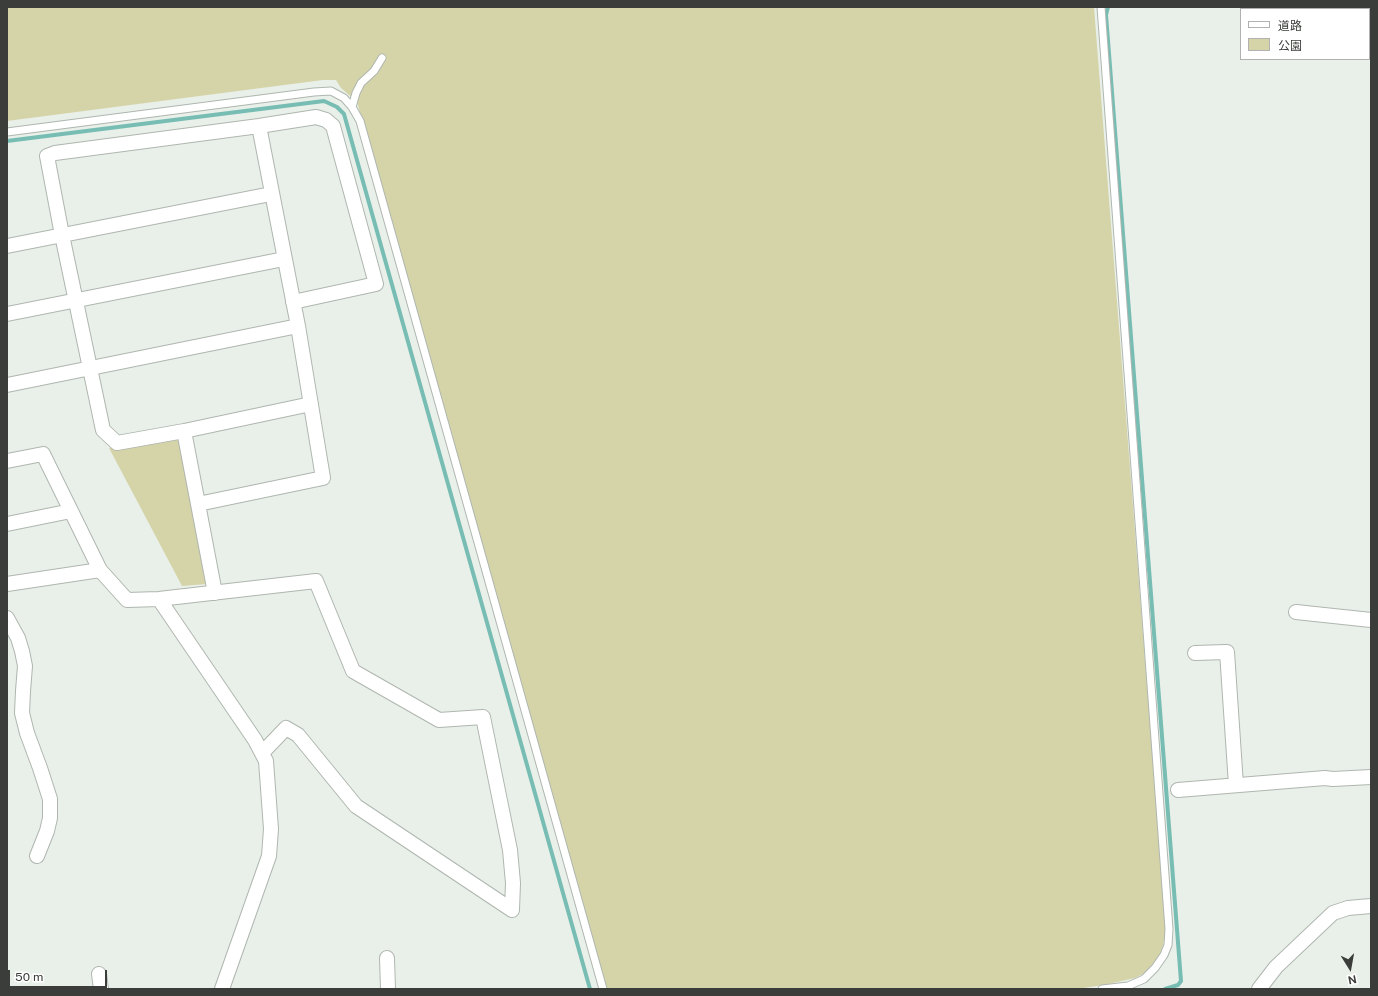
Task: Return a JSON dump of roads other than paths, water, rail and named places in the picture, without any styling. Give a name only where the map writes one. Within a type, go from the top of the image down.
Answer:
[{"type":"street","points":[[293,302],[376,284],[334,126],[326,120],[316,117],[55,153],[47,156],[75,300],[103,430],[117,442],[184,431],[311,404]]},
{"type":"street","points":[[198,504],[323,478],[298,326],[271,194],[259,126]]},
{"type":"street","points":[[7,246],[271,194]]},
{"type":"street","points":[[7,314],[284,259]]},
{"type":"street","points":[[7,385],[298,326]]},
{"type":"street","points":[[184,431],[215,593]]},
{"type":"street","points":[[7,461],[43,454],[100,570],[127,600],[159,599],[316,581],[353,671],[439,720],[483,717],[510,850],[513,883],[512,910],[356,806],[298,735],[292,731],[286,728],[262,753]]},
{"type":"street","points":[[7,524],[71,512]]},
{"type":"street","points":[[7,584],[100,570]]},
{"type":"street","points":[[159,599],[255,740],[266,761],[271,829],[269,856],[222,989]]},
{"type":"street","points":[[1296,612],[1371,620]]},
{"type":"street","points":[[7,618],[18,638],[25,666],[22,691],[22,713],[27,733],[50,799],[50,818],[47,831],[37,856]]},
{"type":"street","points":[[1195,653],[1227,652],[1236,786]]},
{"type":"street","points":[[1178,790],[1325,778],[1371,777]]},
{"type":"street","points":[[1259,989],[1276,967],[1333,914],[1348,908],[1371,906]]},
{"type":"street","points":[[387,958],[388,989]]},
{"type":"street","points":[[99,974],[101,989]]},
{"type":"lane","points":[[1101,7],[1169,928],[1168,945],[1164,956],[1144,979],[1128,986],[1102,989]]},
{"type":"lane","points":[[352,107],[361,83],[374,71],[382,58]]},
{"type":"lane","points":[[7,132],[314,92],[331,92],[344,98],[352,107],[360,121],[604,989]]},
{"type":"waterway","points":[[1108,7],[1106,15],[1181,981],[1178,985],[1165,989]]},
{"type":"waterway","points":[[7,141],[324,101],[337,107],[344,114],[590,989]]}]
